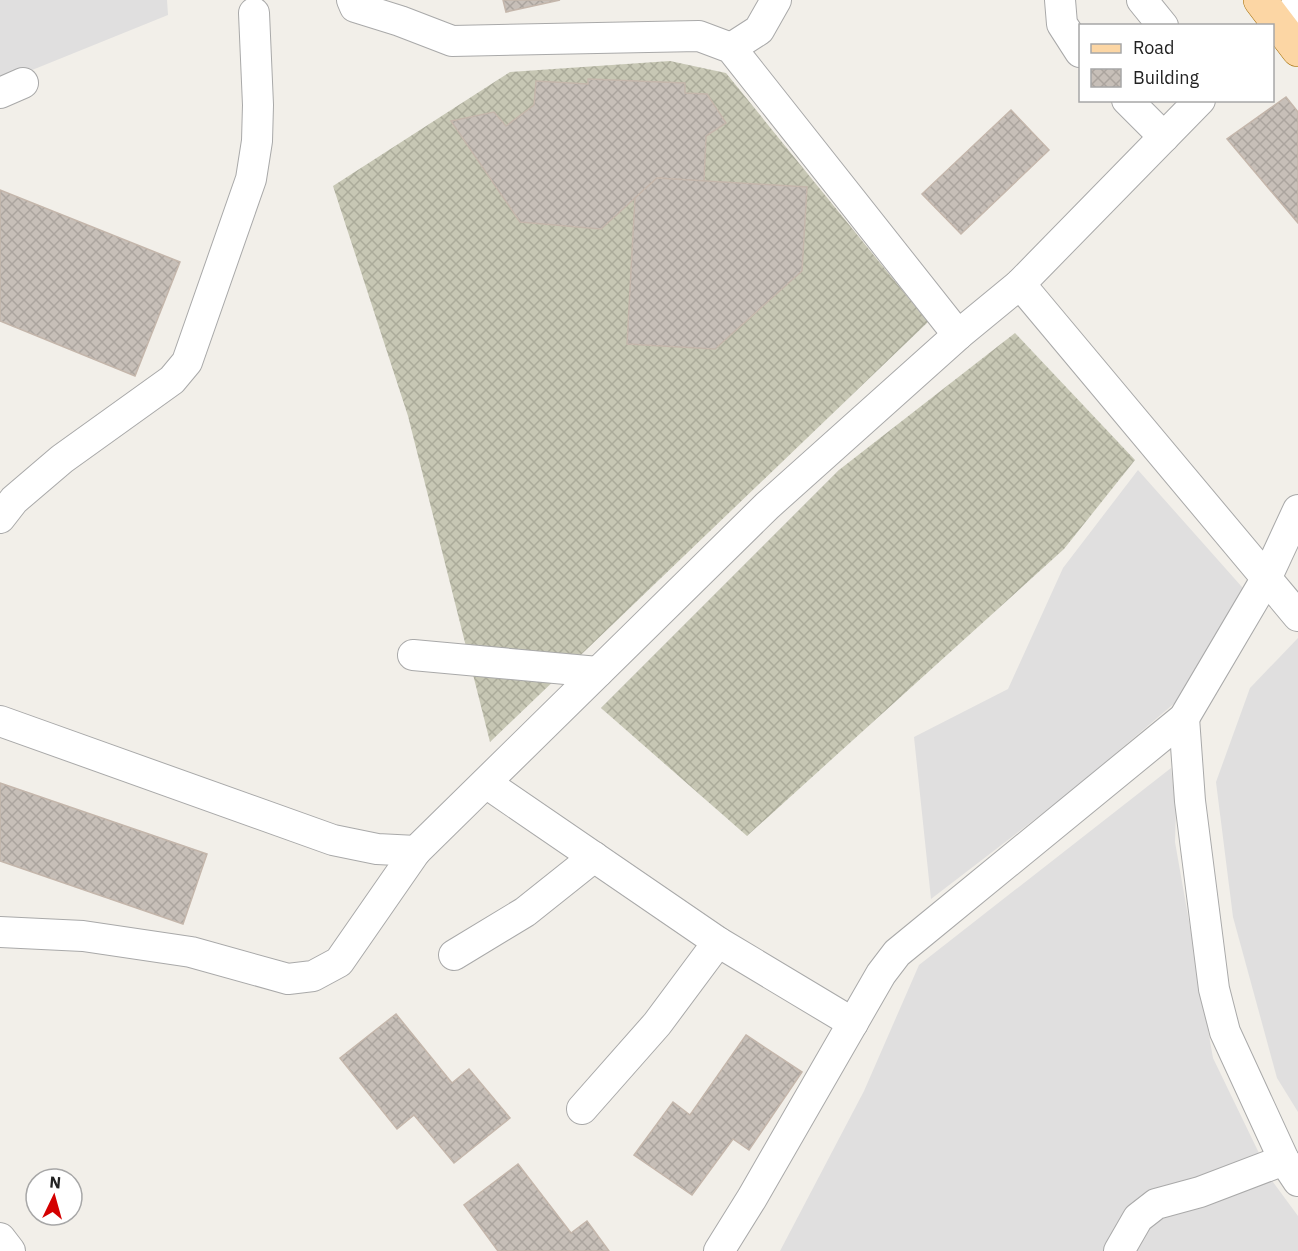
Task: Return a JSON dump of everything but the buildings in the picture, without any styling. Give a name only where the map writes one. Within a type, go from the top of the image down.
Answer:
[{"type":"main road","points":[[1277,14],[1298,50]]},
{"type":"street","points":[[352,0],[355,8],[400,21],[452,41],[699,36],[731,48],[958,335]]},
{"type":"street","points":[[731,48],[759,30],[776,0]]},
{"type":"street","points":[[1060,0],[1062,24],[1079,50]]},
{"type":"street","points":[[1142,0],[1162,24]]},
{"type":"street","points":[[0,518],[14,500],[62,459],[172,380],[187,362],[251,179],[257,141],[258,105],[254,13]]},
{"type":"street","points":[[1130,102],[1164,137]]},
{"type":"street","points":[[0,932],[83,936],[191,952],[288,979],[313,976],[339,962],[416,851],[766,506],[958,335],[1020,284],[1198,102]]},
{"type":"street","points":[[1020,284],[1298,616]]},
{"type":"street","points":[[719,1251],[881,974],[897,953],[1184,718],[1266,579],[1298,510]]},
{"type":"street","points":[[413,655],[598,672]]},
{"type":"street","points":[[1119,1251],[1138,1218],[1156,1204],[1291,1171],[1225,1032],[1214,989],[1190,801],[1184,718]]},
{"type":"street","points":[[0,721],[333,840],[377,849],[416,851]]},
{"type":"street","points":[[486,783],[718,942],[853,1023]]},
{"type":"street","points":[[454,955],[525,912],[594,857]]},
{"type":"street","points":[[582,1109],[657,1024],[718,942]]},
{"type":"street","points":[[0,1238],[10,1251]]},
{"type":"shaded area","points":[[0,0],[167,0],[168,15],[0,83]]},
{"type":"shaded area","points":[[670,61],[726,73],[928,322],[490,742],[408,416],[333,186],[510,72]]},
{"type":"shaded area","points":[[1015,333],[1135,460],[1064,549],[747,836],[601,708],[839,470]]},
{"type":"shaded area","points":[[1138,470],[1250,596],[1197,684],[1069,793],[931,899],[914,737],[1008,689],[1063,568]]},
{"type":"shaded area","points":[[1298,638],[1298,1112],[1277,1078],[1233,917],[1216,782],[1250,688]]},
{"type":"shaded area","points":[[1171,768],[1176,810],[1175,842],[1213,1058],[1273,1182],[1298,1216],[1298,1251],[780,1251],[864,1091],[919,965]]}]
